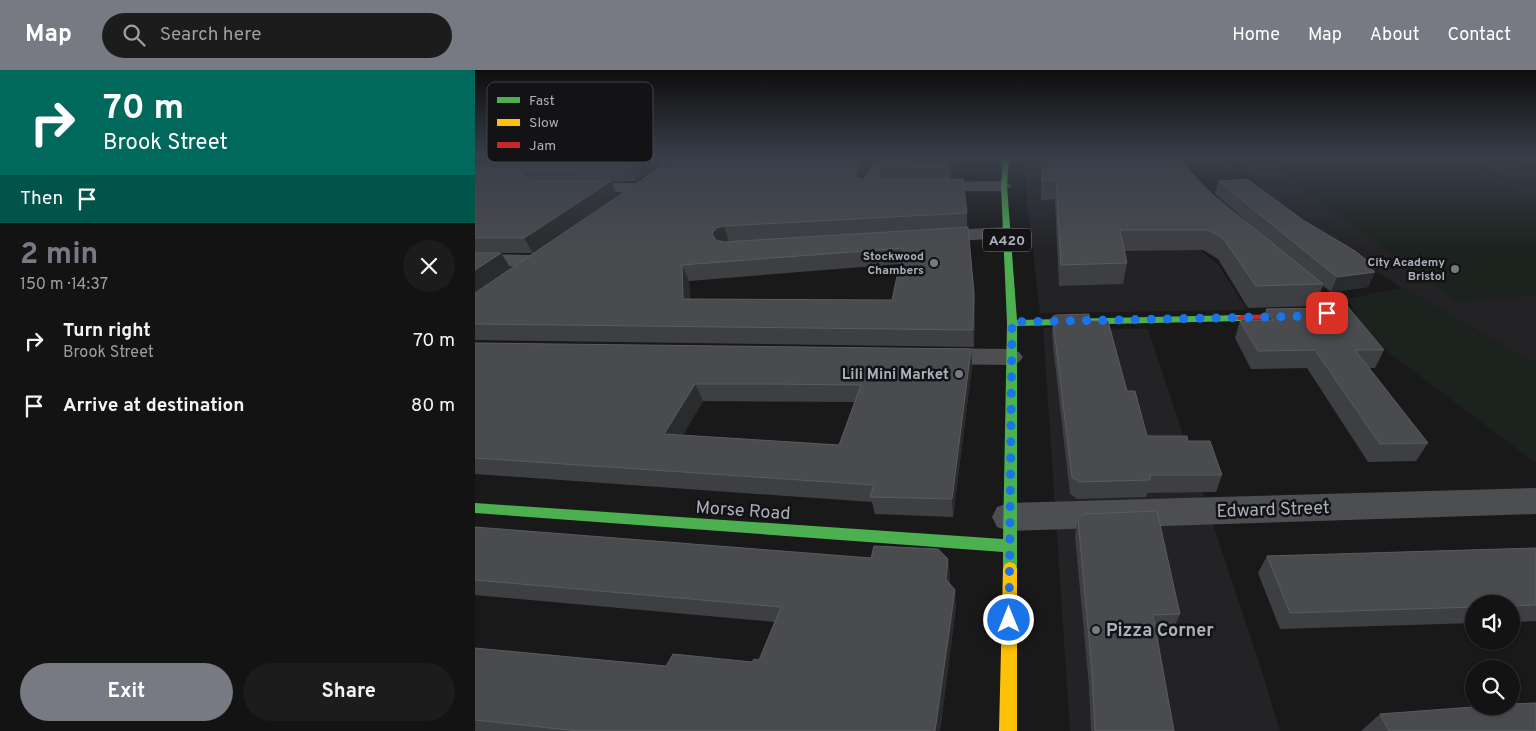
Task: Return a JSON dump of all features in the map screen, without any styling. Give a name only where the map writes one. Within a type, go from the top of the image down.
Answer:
[{"type":"street","points":[[618,205],[642,188]]},
{"type":"street","name":"A420","points":[[1004,188],[1012,322],[1010,357],[1009,731]]},
{"type":"street","points":[[1197,188],[1211,203]]},
{"type":"street","points":[[917,238],[1007,232]]},
{"type":"street","points":[[475,260],[546,255],[515,277]]},
{"type":"street","points":[[1012,322],[1316,316],[1327,313],[1330,306],[1283,264]]},
{"type":"street","points":[[911,356],[1010,357]]},
{"type":"street","name":"Edward Street","points":[[1009,531],[1536,502]]},
{"type":"street","name":"Morse Road","points":[[475,508],[1009,531]]},
{"type":"shaded area","points":[[1026,188],[1142,188],[1135,198],[1218,264],[1247,310],[1040,313]]},
{"type":"shaded area","name":"City Academy Bristol","points":[[1262,188],[1536,188],[1536,364],[1402,288],[1271,198]]},
{"type":"shaded area","points":[[1303,188],[1509,188],[1536,201],[1536,295],[1459,303]]},
{"type":"shaded area","points":[[1402,288],[1536,364],[1536,463],[1351,324],[1356,319],[1356,312],[1346,299]]},
{"type":"shaded area","points":[[1043,328],[1148,329],[1259,662],[1280,731],[1070,731]]},
{"type":"building","points":[[475,188],[601,188],[524,238],[475,238]]},
{"type":"building","points":[[630,188],[964,188],[967,213],[724,226],[716,228],[712,234],[716,240],[724,242],[968,227],[974,293],[973,330],[475,324],[475,293]],"holes":[[[903,248],[892,300],[683,299],[682,265]]]},
{"type":"building","points":[[1056,188],[1206,188],[1323,284],[1256,286],[1223,238],[1208,230],[1120,230],[1127,263],[1061,265]]},
{"type":"building","points":[[1226,188],[1259,188],[1303,220],[1355,251],[1375,267],[1370,268],[1375,272],[1337,277]]},
{"type":"building","points":[[475,253],[501,253],[475,270]]},
{"type":"building","points":[[1344,302],[1384,350],[1355,350],[1428,443],[1380,444],[1315,350],[1258,351],[1240,321],[1273,320],[1266,309],[1323,308]]},
{"type":"building","points":[[1089,314],[1090,321],[1108,321],[1127,391],[1135,391],[1147,436],[1187,436],[1188,441],[1210,441],[1222,475],[1150,475],[1150,480],[1079,482],[1072,477],[1053,316]]},
{"type":"building","points":[[475,343],[971,349],[952,499],[870,497],[874,485],[475,458]],"holes":[[[695,384],[861,385],[839,445],[664,434]]]},
{"type":"building","points":[[1157,511],[1180,614],[1153,615],[1174,731],[1095,731],[1092,672],[1078,519],[1084,514]]},
{"type":"building","points":[[475,527],[871,558],[874,546],[938,549],[948,559],[946,579],[955,590],[935,731],[578,731],[475,720],[475,648],[666,666],[673,654],[752,662],[754,659],[759,660],[781,607],[475,580]]},
{"type":"building","points":[[1536,548],[1536,605],[1520,606],[1520,595],[1465,595],[1465,607],[1290,613],[1267,556]]},
{"type":"building","points":[[1536,703],[1536,731],[1389,731],[1380,714],[1465,708],[1465,715],[1520,715],[1520,704]]},
{"type":"traffic: fast","points":[[1004,188],[1012,323],[1010,569]]},
{"type":"traffic: fast","points":[[1012,323],[1241,318]]},
{"type":"traffic: fast","points":[[475,508],[1009,546]]},
{"type":"traffic: slow","points":[[1008,731],[1010,569]]},
{"type":"traffic: jam","points":[[1197,188],[1206,197]]},
{"type":"traffic: jam","points":[[1241,318],[1316,316],[1327,313],[1330,306],[1291,271]]},
{"type":"place","name":"Stockwood Chambers","points":[[934,263]]},
{"type":"place","name":"City Academy Bristol","points":[[1455,269]]},
{"type":"place","name":"Lili Mini Market","points":[[959,374]]},
{"type":"place","name":"Pizza Corner","points":[[1096,630]]},
{"type":"route","points":[[1009,620],[1010,357],[1012,322],[1316,316],[1327,313]]}]
